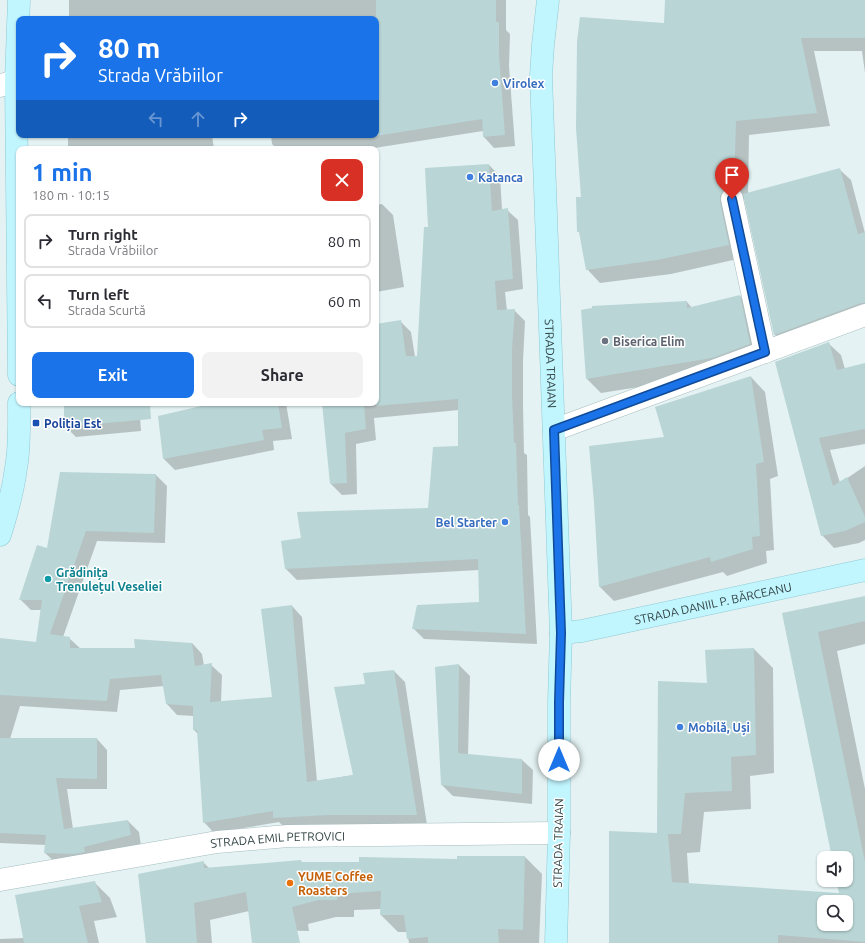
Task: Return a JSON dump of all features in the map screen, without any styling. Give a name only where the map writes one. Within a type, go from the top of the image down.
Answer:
[{"type":"main road","points":[[17,16],[19,0]]},
{"type":"main road","name":"STRADA TRAIAN","points":[[548,0],[543,45],[542,76],[561,633],[559,702],[559,833],[556,943]]},
{"type":"main road","points":[[16,23],[8,83],[16,295]]},
{"type":"main road","points":[[0,535],[7,513],[16,468],[20,425],[19,406]]},
{"type":"main road","name":"STRADA DANIIL P. BĂRCEANU","points":[[561,633],[588,630],[865,570]]},
{"type":"street","points":[[732,199],[765,352]]},
{"type":"street","points":[[554,430],[865,316]]},
{"type":"street","name":"STRADA EMIL PETROVICI","points":[[0,880],[225,841],[288,836],[559,833]]},
{"type":"building","points":[[376,0],[496,0],[496,22],[499,22],[499,54],[505,135],[483,137],[482,119],[379,136],[379,16],[376,16]]},
{"type":"building","points":[[665,0],[865,0],[865,38],[801,38],[817,113],[736,121],[734,187],[729,187],[724,190],[720,196],[729,245],[657,260],[586,270],[579,232],[577,232],[576,197],[581,197],[576,128],[577,42],[580,17],[664,23]]},
{"type":"building","points":[[489,164],[492,211],[508,208],[513,279],[495,281],[497,310],[515,309],[512,349],[512,394],[526,634],[412,629],[417,605],[479,602],[478,559],[285,569],[281,541],[301,538],[297,512],[428,508],[433,447],[458,446],[458,399],[379,406],[379,324],[401,320],[406,356],[417,356],[424,227],[428,227],[425,168]]},
{"type":"building","points":[[840,168],[858,234],[865,232],[865,303],[861,303],[774,335],[743,194]]},
{"type":"building","points":[[740,295],[750,344],[712,358],[586,379],[581,310],[592,308],[592,306],[687,301],[687,308]]},
{"type":"building","points":[[829,342],[837,370],[865,363],[865,429],[819,438],[833,486],[847,477],[865,517],[865,522],[845,531],[821,536],[775,362]]},
{"type":"building","points":[[751,376],[764,462],[756,464],[760,536],[752,537],[753,549],[711,562],[710,557],[599,587],[589,446],[664,437],[655,407]]},
{"type":"building","points":[[64,406],[150,406],[151,419],[64,427]]},
{"type":"building","points":[[201,406],[278,406],[282,428],[262,430],[264,440],[163,459],[158,416]]},
{"type":"building","points":[[322,406],[364,406],[366,429],[345,433],[347,483],[330,484]]},
{"type":"building","points":[[60,472],[156,474],[154,533],[86,531],[50,634],[70,637],[70,648],[135,648],[134,639],[192,643],[195,666],[212,663],[210,702],[272,697],[261,609],[292,605],[307,782],[353,775],[334,687],[365,684],[363,673],[394,670],[417,815],[329,815],[273,818],[273,811],[203,823],[197,730],[193,730],[193,706],[166,704],[161,675],[110,679],[107,701],[0,695],[0,638],[36,642],[42,600],[19,600],[37,545],[47,548]]},
{"type":"building","points":[[865,596],[865,621],[818,632],[865,862],[865,942],[778,935],[778,943],[609,943],[609,831],[657,833],[658,681],[707,683],[705,650],[754,648],[756,755],[731,757],[732,791],[685,793],[681,834],[668,834],[672,882],[839,893],[838,887],[853,887],[853,851],[831,851],[782,613]]},
{"type":"building","points":[[459,664],[458,753],[522,759],[522,794],[441,785],[435,667]]},
{"type":"building","points":[[0,738],[97,738],[97,779],[56,778],[64,829],[128,820],[131,835],[84,847],[85,852],[74,854],[44,853],[46,835],[0,833]]},
{"type":"building","points":[[457,856],[525,856],[523,930],[498,929],[499,943],[428,943],[428,937],[407,939],[404,915],[380,915],[381,891],[338,894],[337,900],[319,900],[292,907],[300,943],[252,943],[246,892],[194,903],[197,943],[146,943],[138,874],[204,861],[204,868],[301,860],[301,862],[359,862],[359,857],[457,859]]},
{"type":"building","points":[[95,881],[102,902],[79,906],[88,943],[24,943],[15,895]]},
{"type":"place","name":"Virolex","points":[[495,83]]},
{"type":"place","name":"Katanca","points":[[470,177]]},
{"type":"place","name":"Biserica Elim","points":[[605,341]]},
{"type":"place","name":"Poliția Est","points":[[36,423]]},
{"type":"place","name":"Bel Starter","points":[[505,522]]},
{"type":"place","name":"Grădinița Trenulețul Veseliei","points":[[48,579]]},
{"type":"place","name":"Mobilă, Uși","points":[[680,727]]},
{"type":"place","name":"YUME Coffee Roasters","points":[[290,883]]},
{"type":"route","points":[[559,760],[561,633],[554,430],[765,352],[732,199]]}]
